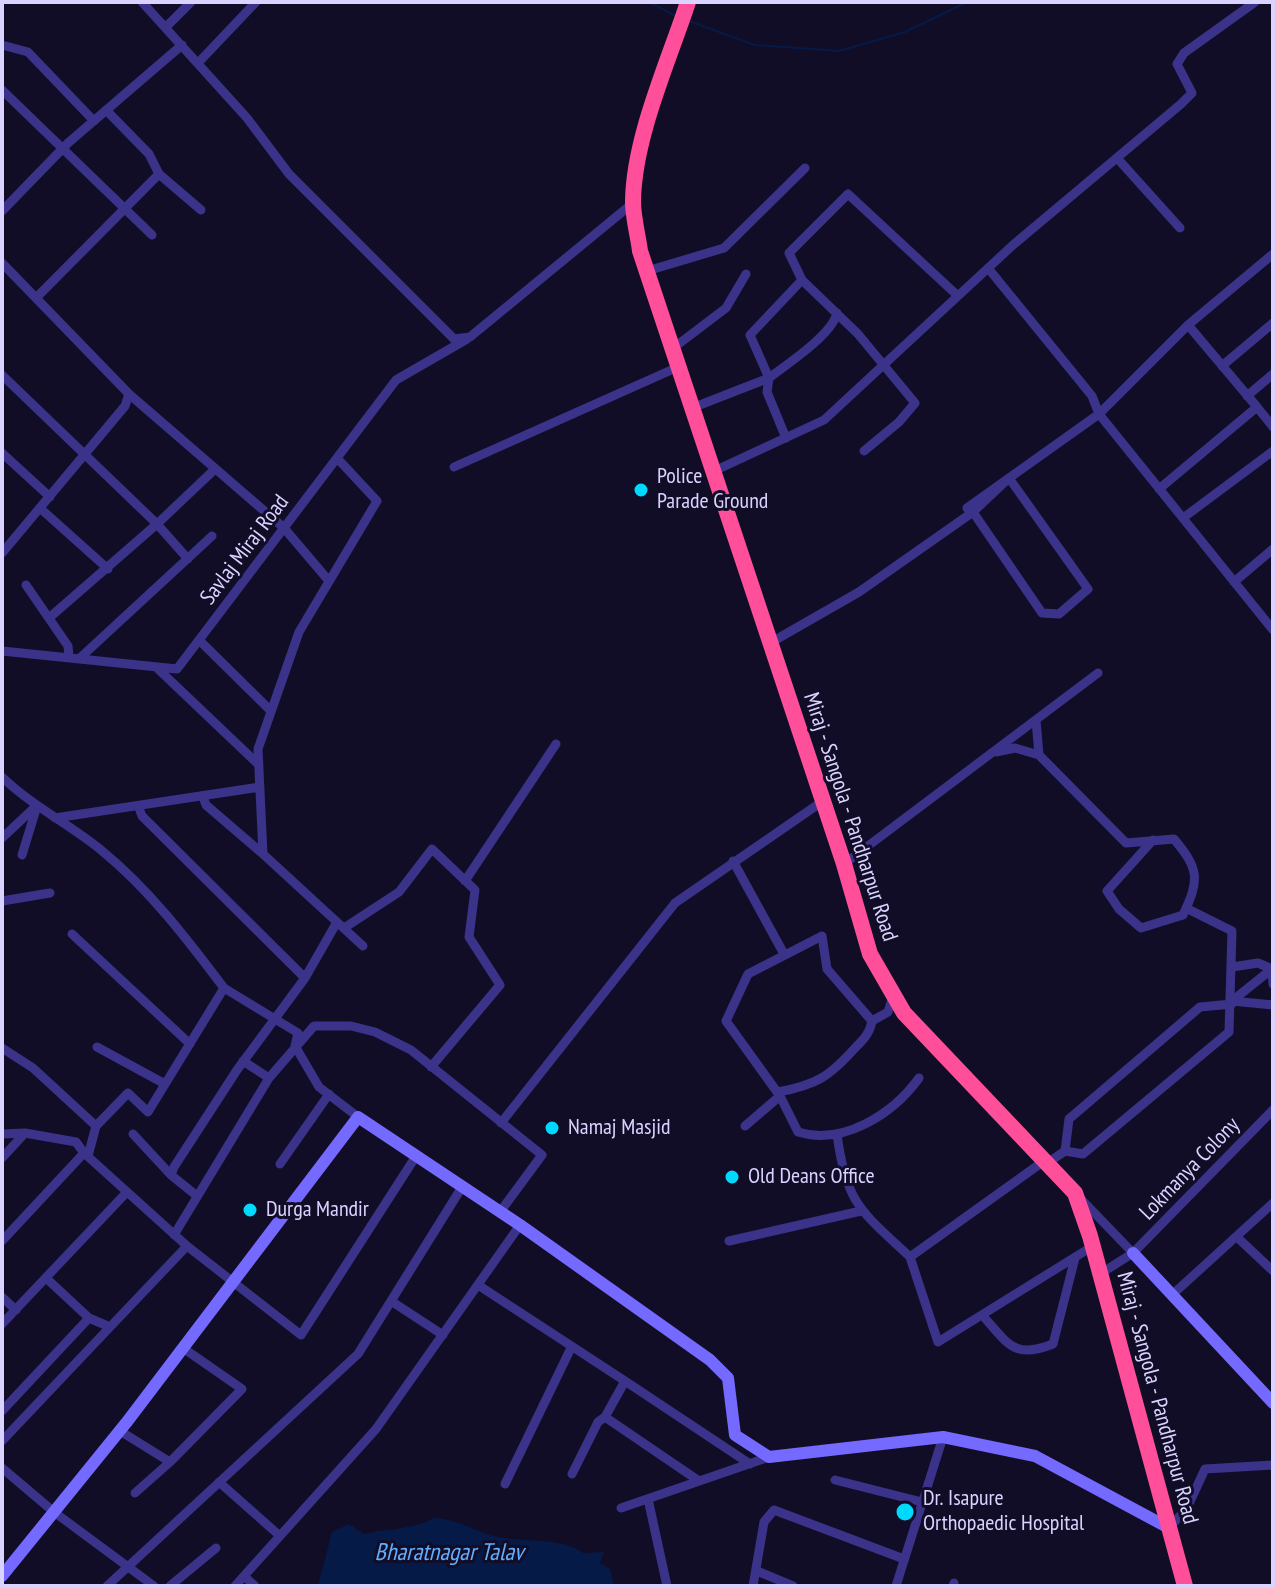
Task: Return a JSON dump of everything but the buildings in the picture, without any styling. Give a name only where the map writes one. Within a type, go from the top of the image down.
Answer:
[{"type":"highway","name":"Miraj - Sangola - Pandharpur Road","points":[[688,2],[637,166],[633,203],[647,271],[844,864],[870,954],[904,1013],[1075,1193],[1093,1246],[1185,1586]]},
{"type":"street","points":[[142,2],[247,118],[289,174],[454,339],[470,337]]},
{"type":"street","points":[[166,27],[191,2]]},
{"type":"street","points":[[198,63],[256,2]]},
{"type":"street","points":[[712,472],[824,420],[988,268],[1192,93],[1177,64],[1184,53],[1255,2]]},
{"type":"street","points":[[2,45],[28,52],[94,121]]},
{"type":"street","points":[[2,211],[62,149],[182,45]]},
{"type":"street","points":[[2,90],[152,235]]},
{"type":"street","points":[[106,110],[149,154],[159,174],[201,210]]},
{"type":"street","points":[[1117,158],[1180,228]]},
{"type":"street","points":[[647,271],[724,248],[805,168]]},
{"type":"street","points":[[36,298],[159,174]]},
{"type":"street","points":[[864,451],[899,422],[915,403],[884,364],[802,280],[789,253],[848,194],[958,296]]},
{"type":"street","name":"Savlaj Miraj Road","points":[[2,651],[177,669],[396,380],[470,337],[633,203]]},
{"type":"street","points":[[1009,478],[1088,589],[1059,614],[1042,613],[973,512],[967,508],[1009,478],[1099,414],[1188,325],[1273,254]]},
{"type":"street","points":[[2,263],[129,394],[284,528],[329,581]]},
{"type":"street","points":[[988,268],[1092,396],[1099,414],[1273,630]]},
{"type":"street","points":[[672,349],[726,308],[746,274]]},
{"type":"street","points":[[786,438],[767,392],[769,378],[750,335],[802,280]]},
{"type":"street","points":[[692,408],[769,378],[826,332],[835,322],[837,313]]},
{"type":"street","points":[[1222,366],[1273,323]]},
{"type":"street","points":[[1188,325],[1273,427]]},
{"type":"street","points":[[454,467],[678,367]]},
{"type":"street","points":[[1247,396],[1273,374]]},
{"type":"street","points":[[2,375],[157,524],[188,559]]},
{"type":"street","points":[[2,553],[125,406],[129,394]]},
{"type":"street","points":[[1159,489],[1257,407]]},
{"type":"street","points":[[1183,518],[1273,451]]},
{"type":"street","points":[[2,453],[50,497]]},
{"type":"street","points":[[263,854],[258,749],[299,632],[377,501],[337,458]]},
{"type":"street","points":[[49,618],[108,569],[215,469]]},
{"type":"street","points":[[41,509],[86,545],[108,569]]},
{"type":"street","points":[[770,643],[859,592],[973,512]]},
{"type":"street","points":[[80,658],[212,536]]},
{"type":"street","points":[[1234,582],[1273,549]]},
{"type":"street","points":[[26,585],[68,646],[69,656]]},
{"type":"street","points":[[199,640],[271,711]]},
{"type":"street","points":[[156,667],[259,765]]},
{"type":"street","points":[[844,864],[1098,673]]},
{"type":"street","points":[[1036,720],[1039,755]]},
{"type":"street","points":[[465,881],[556,744]]},
{"type":"street","points":[[993,753],[1015,748],[1039,755],[1126,843],[1153,840],[1174,839],[1193,862],[1196,882],[1183,915],[1141,928],[1119,909],[1107,891],[1153,840]]},
{"type":"street","points":[[2,777],[37,806],[101,850],[178,927],[224,988],[298,1033],[295,1046],[319,1087],[710,1360],[728,1378],[735,1435],[769,1457]]},
{"type":"street","points":[[55,818],[98,810],[139,808],[260,787]]},
{"type":"street","points":[[203,797],[206,805],[363,946]]},
{"type":"street","points":[[501,1123],[675,903],[823,801]]},
{"type":"street","points":[[2,838],[37,806]]},
{"type":"street","points":[[22,855],[37,806]]},
{"type":"street","points":[[139,808],[142,816],[216,892],[305,978]]},
{"type":"street","points":[[171,1175],[243,1061],[341,925],[399,892],[432,849],[475,890],[469,937],[500,985],[431,1067]]},
{"type":"street","points":[[733,861],[784,954]]},
{"type":"street","points":[[2,901],[50,893]]},
{"type":"street","points":[[910,1257],[1065,1151],[1083,1154],[1229,1032],[1232,931],[1186,908]]},
{"type":"street","points":[[72,934],[190,1044]]},
{"type":"street","points":[[872,1021],[827,969],[822,936],[748,974],[726,1021],[779,1094],[798,1132],[814,1137],[837,1134],[872,1120],[903,1101],[919,1078]]},
{"type":"street","points":[[1232,967],[1258,963],[1273,968]]},
{"type":"street","points":[[1273,968],[1273,984]]},
{"type":"street","points":[[1232,1002],[1273,968]]},
{"type":"street","points":[[2,1241],[86,1154],[96,1126],[128,1093],[148,1112],[224,988]]},
{"type":"street","points":[[872,1021],[888,1012],[893,995]]},
{"type":"street","points":[[1065,1151],[1069,1119],[1200,1007],[1232,1002],[1273,1005]]},
{"type":"street","points":[[745,1126],[779,1094],[832,1075],[870,1032],[872,1021]]},
{"type":"street","points":[[174,1235],[269,1078],[314,1026],[351,1026],[375,1032],[411,1050],[542,1155],[500,1212]]},
{"type":"street","points":[[97,1047],[165,1084]]},
{"type":"street","points":[[2,1048],[33,1068],[96,1126]]},
{"type":"street","points":[[243,1061],[269,1078]]},
{"type":"street","points":[[280,1164],[329,1094]]},
{"type":"street","name":"Lokmanya Colony","points":[[1100,1274],[1133,1253],[1273,1110]]},
{"type":"street","points":[[2,1576],[120,1431],[358,1117]]},
{"type":"street","points":[[2,1134],[25,1133],[76,1142],[174,1235],[301,1335],[416,1156]]},
{"type":"street","points":[[2,1158],[25,1133]]},
{"type":"street","points":[[133,1134],[171,1175],[197,1196]]},
{"type":"street","points":[[837,1134],[842,1178],[861,1211],[910,1257],[938,1342],[1093,1246]]},
{"type":"street","points":[[107,1586],[358,1354],[462,1187]]},
{"type":"street","points":[[2,1324],[127,1192]]},
{"type":"street","points":[[1075,1193],[1271,1396]]},
{"type":"street","points":[[1173,1294],[1271,1209]]},
{"type":"street","points":[[729,1241],[861,1211]]},
{"type":"street","points":[[235,1586],[376,1429],[520,1225]]},
{"type":"street","points":[[1238,1238],[1273,1271]]},
{"type":"street","points":[[2,1441],[187,1246]]},
{"type":"street","points":[[982,1315],[1014,1349],[1030,1353],[1053,1344],[1075,1258]]},
{"type":"street","points":[[46,1278],[89,1318],[110,1327]]},
{"type":"street","points":[[478,1285],[750,1464]]},
{"type":"street","points":[[2,1297],[16,1310]]},
{"type":"street","points":[[391,1301],[443,1335]]},
{"type":"street","points":[[2,1411],[89,1318]]},
{"type":"street","points":[[135,1493],[242,1389],[183,1348]]},
{"type":"street","points":[[505,1484],[571,1348]]},
{"type":"street","points":[[572,1474],[598,1422],[605,1417],[625,1381]]},
{"type":"street","points":[[605,1417],[699,1481]]},
{"type":"street","points":[[120,1431],[170,1462]]},
{"type":"street","points":[[896,1586],[943,1437]]},
{"type":"street","points":[[621,1508],[769,1457],[943,1437],[1035,1456],[1169,1528],[1187,1508],[1205,1469],[1273,1465]]},
{"type":"street","points":[[2,1468],[54,1512],[154,1586]]},
{"type":"street","points":[[835,1480],[922,1502]]},
{"type":"street","points":[[219,1482],[280,1536]]},
{"type":"street","points":[[648,1499],[667,1586]]},
{"type":"street","points":[[753,1586],[764,1522],[774,1510],[904,1559]]},
{"type":"street","points":[[170,1586],[216,1548]]},
{"type":"street","points":[[757,1571],[793,1586]]},
{"type":"street","points":[[244,1576],[255,1586]]},
{"type":"water","name":"Bharatnagar Talav","points":[[434,1518],[453,1521],[496,1536],[556,1543],[583,1553],[604,1552],[600,1563],[610,1569],[614,1585],[318,1586],[332,1532],[349,1524],[364,1534],[409,1527]]},
{"type":"waterway","points":[[649,2],[676,16]]},
{"type":"waterway","points":[[689,21],[755,45],[839,51],[905,32],[967,2]]},
{"type":"place","name":"Police Parade Ground","points":[[641,490]]},
{"type":"place","name":"Namaj Masjid","points":[[552,1128]]},
{"type":"place","name":"Old Deans Office","points":[[732,1177]]},
{"type":"place","name":"Durga Mandir","points":[[250,1210]]},
{"type":"place","name":"Dr. Isapure Orthopaedic Hospital","points":[[905,1512]]}]
